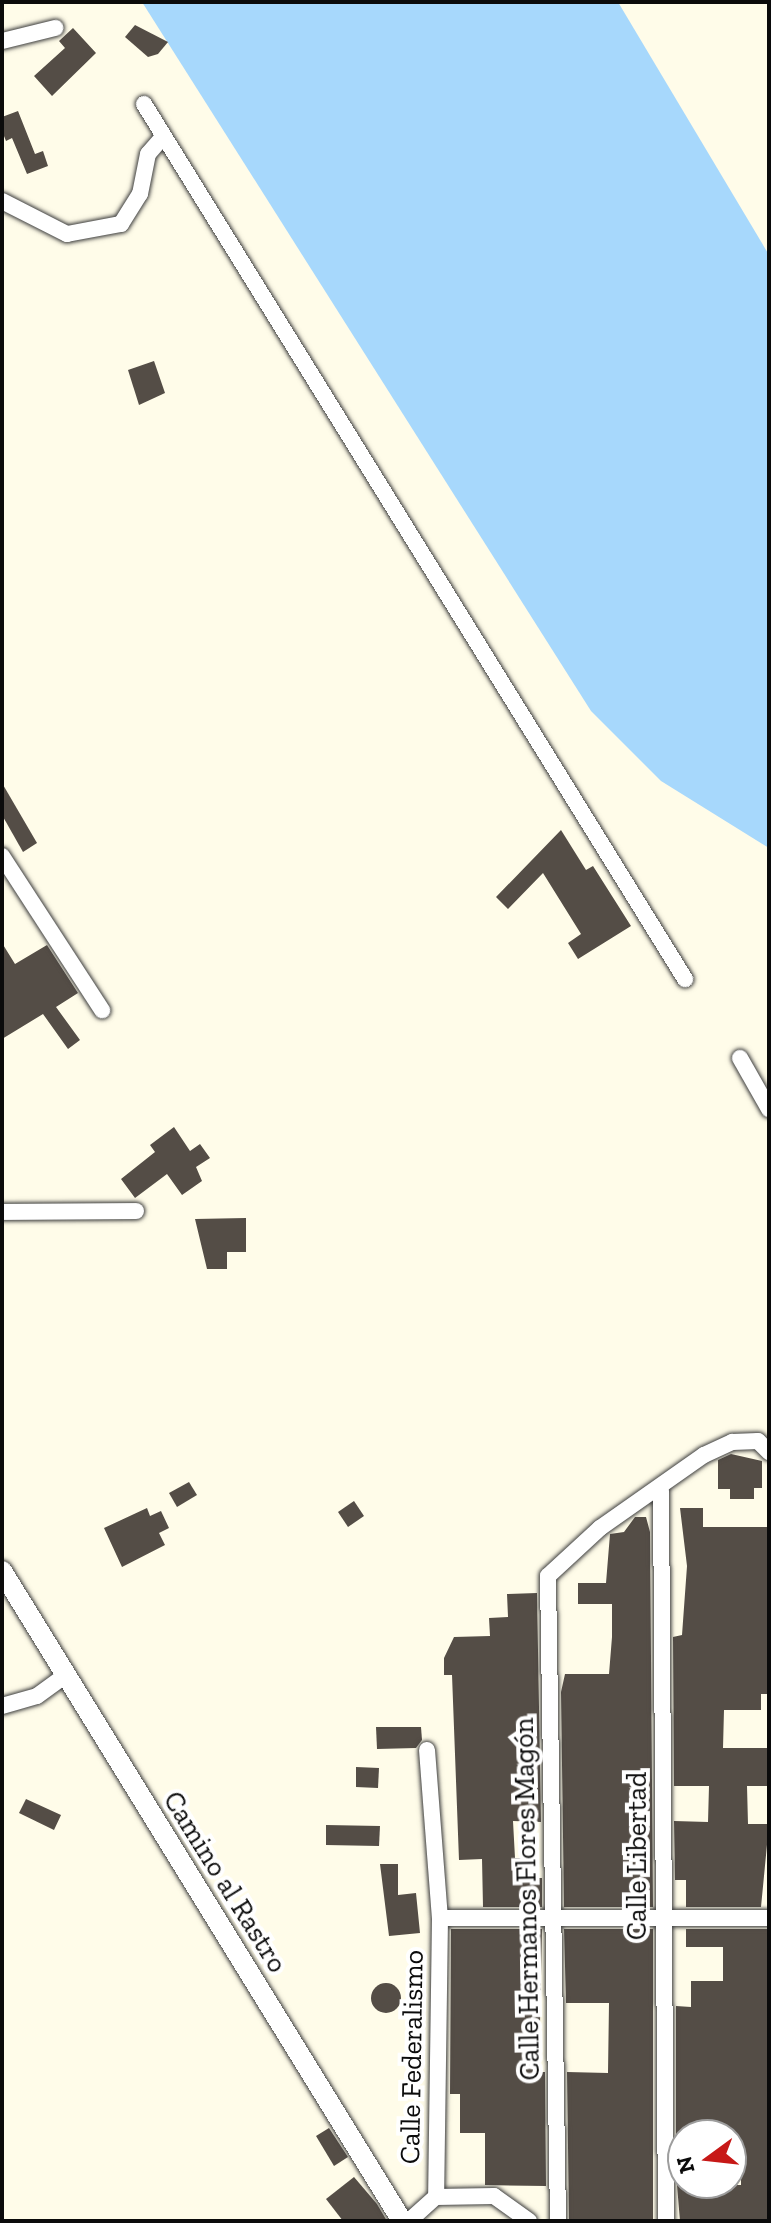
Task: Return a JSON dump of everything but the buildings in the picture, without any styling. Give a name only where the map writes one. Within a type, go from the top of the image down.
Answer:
[{"type":"street","points":[[2,41],[55,28]]},
{"type":"street","points":[[144,104],[685,979]]},
{"type":"street","points":[[2,201],[24,217],[67,234],[121,224],[140,194],[148,154],[163,137]]},
{"type":"street","points":[[2,856],[102,1010]]},
{"type":"street","points":[[740,1058],[769,1109]]},
{"type":"street","points":[[2,1212],[136,1211]]},
{"type":"street","points":[[661,1491],[704,1455],[732,1442],[758,1441],[769,1452]]},
{"type":"street","name":"Calle Hermanos Flores Magón","points":[[558,2221],[548,1576],[600,1528],[661,1491]]},
{"type":"street","name":"Calle Libertad","points":[[661,1491],[666,2221]]},
{"type":"street","name":"Camino al Rastro","points":[[2,1571],[402,2221]]},
{"type":"street","points":[[2,1706],[37,1696],[65,1676]]},
{"type":"street","name":"Calle Federalismo","points":[[427,1750],[440,1918],[436,2197]]},
{"type":"street","points":[[440,1918],[769,1918]]},
{"type":"street","points":[[409,2221],[436,2197],[494,2196],[529,2221]]},
{"type":"water","points":[[142,2],[618,2],[769,255],[769,848],[661,781],[591,711]]}]
